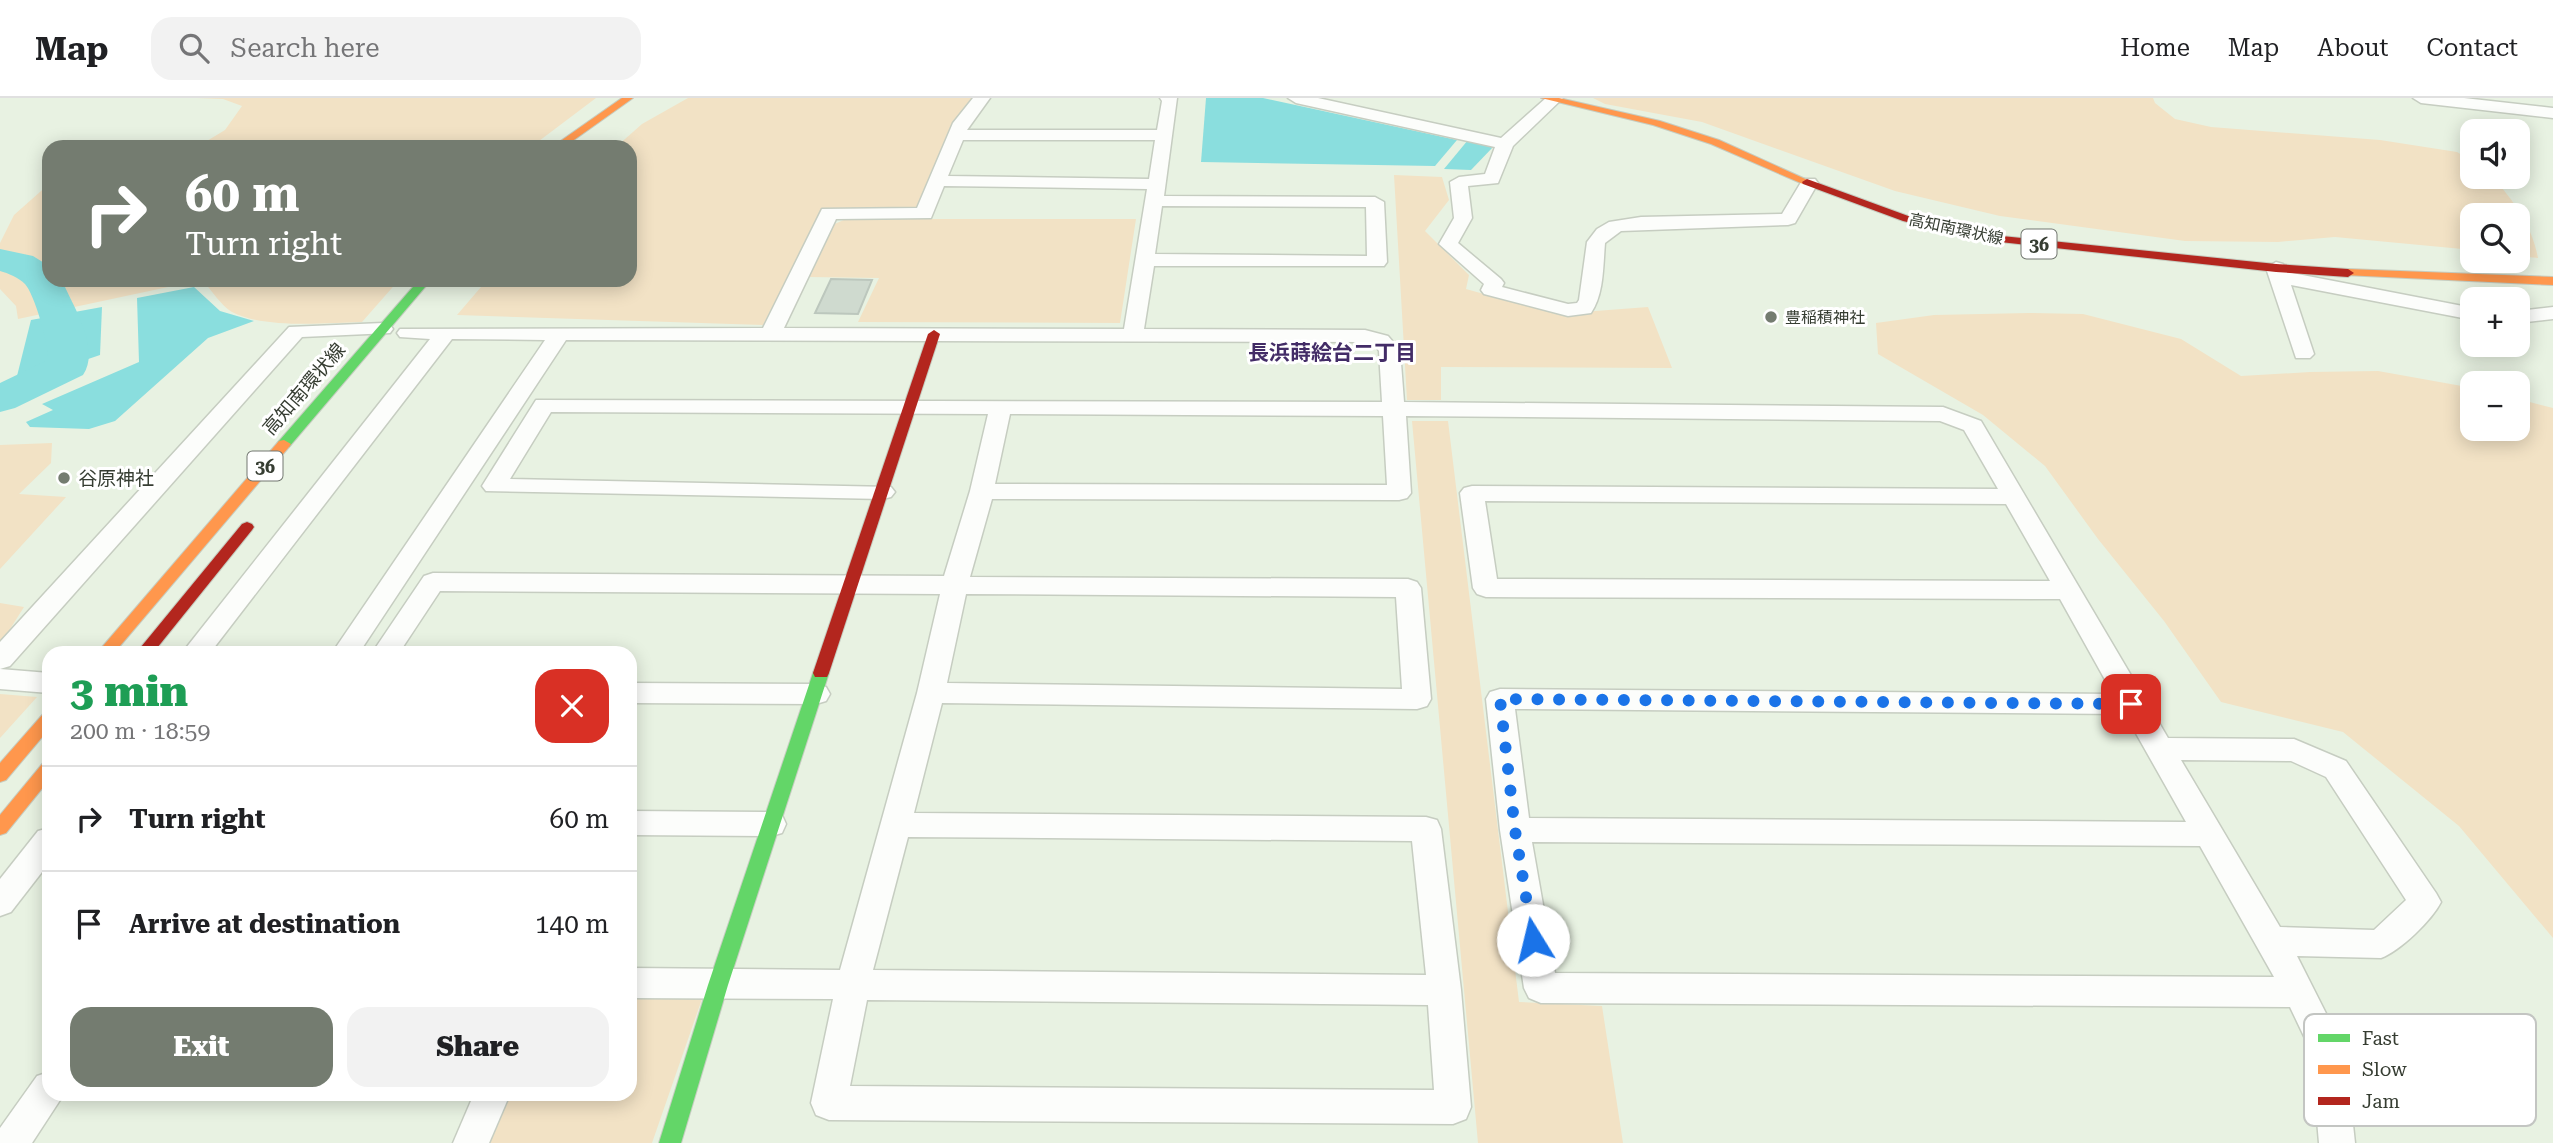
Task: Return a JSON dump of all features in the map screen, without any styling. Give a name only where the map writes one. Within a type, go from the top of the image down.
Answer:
[{"type":"main road","points":[[567,140],[628,98]]},
{"type":"main road","name":"高知南環状線","points":[[1551,98],[1656,123],[1714,142],[1809,183],[1907,219],[1982,237],[2278,273],[2553,281]]},
{"type":"main road","points":[[592,140],[645,103]]},
{"type":"main road","name":"高知南環状線","points":[[396,335],[421,287]]},
{"type":"main road","name":"高知南環状線","points":[[111,646],[396,335],[425,312]]},
{"type":"main road","points":[[670,1143],[718,985],[934,334]]},
{"type":"main road","points":[[150,646],[254,518]]},
{"type":"main road","points":[[0,775],[42,726]]},
{"type":"main road","points":[[0,828],[42,777]]},
{"type":"street","points":[[771,333],[829,213],[924,214],[961,123],[982,98]]},
{"type":"street","points":[[1133,335],[1170,100],[1168,98]]},
{"type":"street","points":[[1296,98],[1505,144]]},
{"type":"street","points":[[1551,98],[1505,144],[1492,179],[1459,182],[1462,218],[1448,244],[1494,283],[1491,290],[1568,310],[1584,309],[1589,300],[1596,242],[1616,226],[1788,219],[1809,183]]},
{"type":"street","points":[[2421,98],[2548,113]]},
{"type":"street","points":[[2528,98],[2548,113]]},
{"type":"street","points":[[957,135],[1163,135]]},
{"type":"street","points":[[938,181],[1375,202],[1377,262],[1144,260]]},
{"type":"street","points":[[2303,354],[2278,273],[2460,311]]},
{"type":"street","points":[[2530,316],[2553,313]]},
{"type":"street","points":[[0,659],[296,331],[396,335],[771,333],[1365,336],[1381,340],[1389,350],[1399,493],[982,491]]},
{"type":"street","points":[[200,646],[446,333]]},
{"type":"street","points":[[350,646],[560,333]]},
{"type":"street","points":[[883,492],[494,486],[544,405],[1943,414],[1973,426],[2131,704],[2272,941],[2310,1014]]},
{"type":"street","points":[[896,825],[1426,829],[1444,990],[1453,1107],[829,1103],[853,985],[931,693],[955,584],[982,491],[1000,408]]},
{"type":"street","points":[[2013,497],[1472,493],[1486,589],[2066,590]]},
{"type":"street","points":[[390,646],[433,582],[1408,588],[1417,699],[931,693]]},
{"type":"street","points":[[0,679],[42,682]]},
{"type":"street","points":[[637,693],[816,694]]},
{"type":"street","points":[[2131,704],[1500,699],[1515,830],[1541,988],[2300,992]]},
{"type":"street","points":[[2159,749],[2294,750],[2336,769],[2425,902],[2381,944],[2272,941]]},
{"type":"street","points":[[637,823],[771,824]]},
{"type":"street","points":[[1515,830],[2210,834]]},
{"type":"street","points":[[0,903],[42,849]]},
{"type":"street","points":[[637,983],[1444,990]]},
{"type":"street","points":[[11,1143],[42,1098]]},
{"type":"street","points":[[471,1143],[489,1101]]},
{"type":"shaded area","points":[[197,98],[596,98],[540,140],[209,140],[225,130],[242,106],[223,99]]},
{"type":"shaded area","points":[[688,98],[973,98],[955,121],[917,210],[822,210],[763,325],[457,315],[481,287],[637,287],[637,140],[624,140],[642,124]]},
{"type":"shaded area","points":[[1593,98],[2153,98],[2155,103],[2175,119],[2211,127],[2380,140],[2457,152],[2460,154],[2460,189],[2502,189],[2513,203],[2460,203],[2460,249],[2335,237],[2278,242],[2185,241],[2000,216],[1895,191],[1702,122],[1605,104]]},
{"type":"shaded area","points":[[1394,175],[1442,177],[1449,200],[1425,231],[1469,275],[1466,289],[1556,314],[1648,307],[1672,368],[1441,367],[1441,400],[1407,400]]},
{"type":"shaded area","points":[[42,190],[42,287],[168,287],[18,319],[16,306],[0,289],[0,243],[14,215]]},
{"type":"shaded area","points":[[846,219],[1136,219],[1120,323],[858,322],[879,278],[808,277],[830,226]]},
{"type":"shaded area","points":[[2530,232],[2535,246],[2538,258],[2530,257]]},
{"type":"shaded area","points":[[208,287],[393,287],[362,322],[314,324],[261,321],[232,312]]},
{"type":"shaded area","points":[[2083,314],[2181,339],[2241,376],[2378,371],[2460,386],[2460,441],[2530,441],[2530,402],[2553,408],[2553,938],[2459,826],[2343,732],[2221,702],[2164,621],[2098,539],[2045,466],[1983,415],[1878,354],[1876,323],[1934,315]]},
{"type":"shaded area","points":[[1412,421],[1448,421],[1519,1002],[1602,1006],[1623,1143],[1478,1143]]},
{"type":"shaded area","points":[[52,443],[51,463],[19,494],[66,497],[0,569],[0,445]]},
{"type":"shaded area","points":[[0,603],[24,607],[0,645]]},
{"type":"shaded area","points":[[0,694],[37,697],[0,738]]},
{"type":"shaded area","points":[[637,995],[703,996],[652,1143],[490,1143],[508,1101],[637,1101]]},
{"type":"water","points":[[1206,98],[1263,98],[1457,140],[1435,166],[1201,162]]},
{"type":"water","points":[[1468,140],[1494,146],[1471,170],[1444,169]]},
{"type":"water","points":[[194,287],[220,311],[254,321],[208,338],[115,421],[89,429],[30,427],[26,422],[53,410],[42,404],[139,362],[137,298]]},
{"type":"water","points":[[102,307],[100,355],[15,384],[31,320]]},
{"type":"building","points":[[831,279],[872,280],[858,314],[815,313]]},
{"type":"waterway","points":[[0,260],[20,264],[42,278]]},
{"type":"waterway","points":[[0,399],[68,366],[69,345],[46,287]]},
{"type":"traffic: fast","points":[[284,444],[419,287]]},
{"type":"traffic: fast","points":[[670,1143],[718,985],[821,673]]},
{"type":"traffic: slow","points":[[567,140],[628,98]]},
{"type":"traffic: slow","points":[[1546,98],[1656,123],[1715,142],[1807,182]]},
{"type":"traffic: slow","points":[[2348,273],[2553,281]]},
{"type":"traffic: slow","points":[[111,646],[284,444]]},
{"type":"traffic: slow","points":[[0,775],[42,726]]},
{"type":"traffic: slow","points":[[0,828],[42,777]]},
{"type":"traffic: jam","points":[[1807,182],[1907,219],[1982,237],[2348,273]]},
{"type":"traffic: jam","points":[[821,673],[934,334]]},
{"type":"traffic: jam","points":[[150,646],[247,527]]},
{"type":"place","name":"豊稲積神社","points":[[1771,317]]},
{"type":"place","name":"谷原神社","points":[[64,478]]},
{"type":"district","name":"長浜蒔絵台二丁目","points":[[1332,353]]},
{"type":"route","points":[[1533,940],[1515,830],[1500,699],[2131,704]]}]
